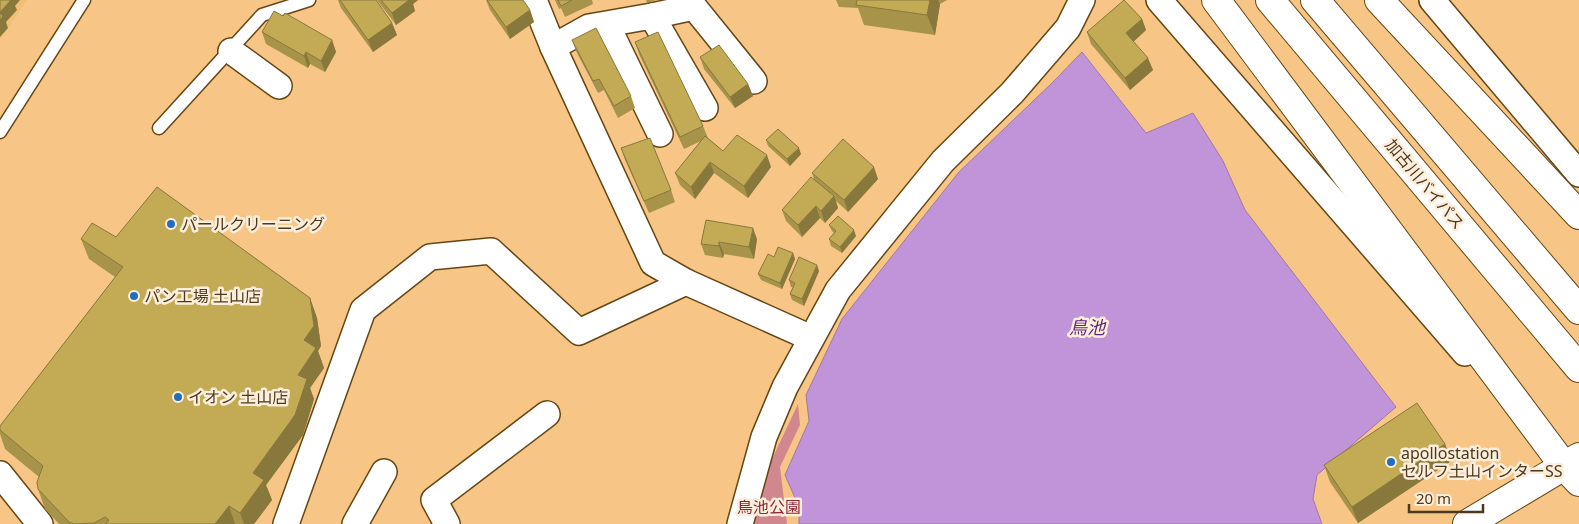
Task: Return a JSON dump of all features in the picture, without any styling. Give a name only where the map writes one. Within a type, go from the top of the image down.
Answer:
[{"type":"main road","points":[[1216,0],[1574,468],[1468,524]]},
{"type":"main road","name":"加古川バイパス","points":[[1270,0],[1579,368]]},
{"type":"main road","points":[[1315,0],[1579,310]]},
{"type":"main road","points":[[1380,0],[1579,215]]},
{"type":"street","points":[[534,0],[553,47],[653,263],[686,282],[811,338]]},
{"type":"street","points":[[740,524],[764,437],[785,387],[838,290],[942,161],[1012,93],[1068,28],[1082,0]]},
{"type":"street","points":[[1159,0],[1574,468]]},
{"type":"street","points":[[1432,0],[1579,174]]},
{"type":"street","points":[[553,47],[589,27],[652,16],[699,4],[754,81]]},
{"type":"street","points":[[652,16],[705,108]]},
{"type":"street","points":[[607,25],[660,134]]},
{"type":"street","points":[[231,51],[279,86]]},
{"type":"street","points":[[286,524],[363,310],[430,257],[491,251],[579,332],[686,282]]},
{"type":"street","points":[[447,524],[434,500],[547,414]]},
{"type":"street","points":[[355,524],[384,472]]},
{"type":"street","points":[[0,474],[40,524]]},
{"type":"lane","points":[[0,132],[84,0]]},
{"type":"lane","points":[[158,128],[231,51],[262,15],[308,0]]},
{"type":"shaded area","points":[[0,0],[27,0],[0,40]]},
{"type":"green space","name":"鳥池公園","points":[[798,404],[800,425],[780,467],[787,524],[747,524],[756,493]]},
{"type":"water","name":"鳥池","points":[[1082,52],[1146,133],[1193,113],[1223,161],[1245,210],[1396,407],[1317,475],[1313,499],[1322,524],[799,524],[799,507],[785,475],[809,421],[806,395],[842,319],[959,172]]},
{"type":"building","points":[[0,0],[11,0],[0,12]]},
{"type":"building","points":[[340,0],[376,0],[392,23],[368,40]]},
{"type":"building","points":[[381,0],[409,0],[392,13]]},
{"type":"building","points":[[487,0],[523,0],[530,10],[506,27]]},
{"type":"building","points":[[558,0],[572,0],[561,6]]},
{"type":"building","points":[[857,0],[930,0],[927,15],[856,5]]},
{"type":"building","points":[[1124,0],[1142,19],[1126,33],[1148,58],[1125,78],[1087,32]]},
{"type":"building","points":[[274,11],[283,16],[285,13],[332,40],[321,61],[306,52],[304,56],[262,32]]},
{"type":"building","points":[[596,28],[631,96],[614,106],[599,79],[593,81],[572,40]]},
{"type":"building","points":[[658,32],[703,126],[680,137],[635,42]]},
{"type":"building","points":[[719,45],[748,84],[730,97],[700,57]]},
{"type":"building","points":[[778,129],[799,148],[787,159],[766,140]]},
{"type":"building","points":[[737,135],[767,155],[744,186],[710,162],[691,187],[675,173],[705,136],[723,151]]},
{"type":"building","points":[[650,138],[671,190],[644,201],[621,148]]},
{"type":"building","points":[[843,139],[874,167],[844,200],[812,173]]},
{"type":"building","points":[[811,177],[834,196],[821,211],[816,206],[798,225],[782,210]]},
{"type":"building","points":[[157,187],[310,298],[314,326],[304,340],[316,348],[298,375],[307,379],[295,415],[253,473],[264,480],[240,513],[229,506],[215,524],[106,524],[109,520],[105,517],[94,523],[74,524],[69,522],[38,489],[37,482],[43,466],[0,430],[0,426],[123,267],[81,239],[92,223],[116,237]]},
{"type":"building","points":[[838,216],[854,230],[840,247],[829,239],[836,231],[829,225]]},
{"type":"building","points":[[706,220],[753,228],[749,247],[719,242],[719,246],[701,244]]},
{"type":"building","points":[[778,247],[793,253],[780,283],[758,274],[768,254],[774,257]]},
{"type":"building","points":[[799,257],[817,265],[802,299],[790,294],[795,283],[789,280]]},
{"type":"building","points":[[1417,403],[1445,444],[1352,507],[1324,465]]},
{"type":"place","name":"パールクリーニング","points":[[171,224]]},
{"type":"place","name":"パン工場 土山店","points":[[134,296]]},
{"type":"place","name":"イオン 土山店","points":[[178,397]]},
{"type":"place","name":"apollostation セルフ土山インターSS","points":[[1391,462]]}]
